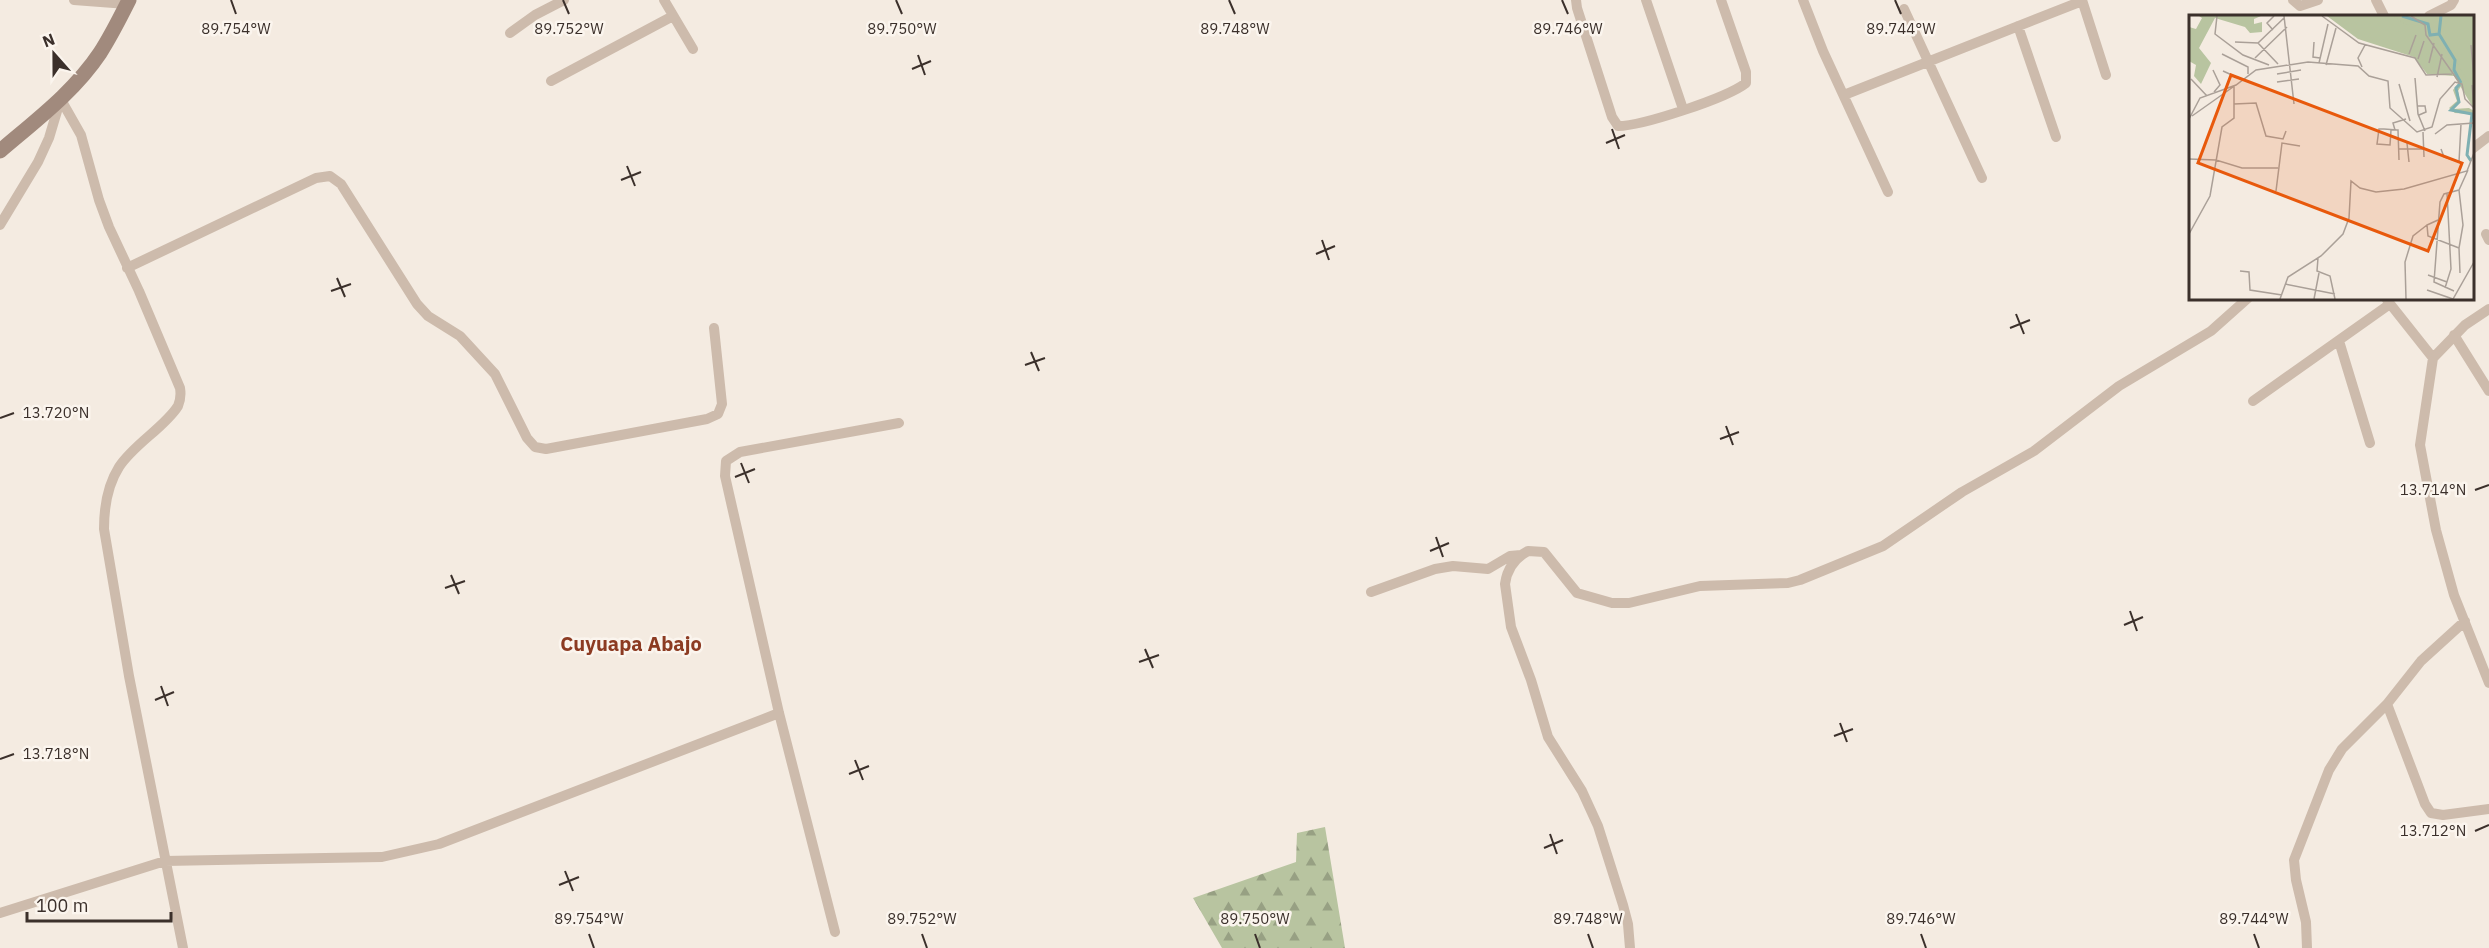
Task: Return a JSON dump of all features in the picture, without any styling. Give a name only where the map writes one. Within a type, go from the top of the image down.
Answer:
[{"type":"street","points":[[0,151],[60,98],[99,54],[128,2],[74,0]]},
{"type":"street","points":[[510,33],[535,15],[564,0]]},
{"type":"street","points":[[664,0],[693,49]]},
{"type":"street","points":[[1576,0],[1608,106],[1618,126],[1629,126],[1683,109],[1737,89],[1746,83],[1746,72],[1721,0]]},
{"type":"street","points":[[1646,0],[1683,109]]},
{"type":"street","points":[[1803,0],[1888,192]]},
{"type":"street","points":[[2293,0],[2300,6],[2318,0]]},
{"type":"street","points":[[2376,0],[2384,15]]},
{"type":"street","points":[[2431,15],[2451,5],[2454,0]]},
{"type":"street","points":[[1844,95],[2082,1],[2106,75]]},
{"type":"street","points":[[1904,9],[1983,178]]},
{"type":"street","points":[[550,81],[673,16]]},
{"type":"street","points":[[2018,26],[2056,136]]},
{"type":"street","points":[[0,225],[38,162],[49,138],[60,98]]},
{"type":"street","points":[[60,98],[81,135],[99,200],[180,388],[181,396],[172,412],[134,448],[119,467],[109,486],[104,510],[104,529],[183,948]]},
{"type":"street","points":[[2474,147],[2489,136]]},
{"type":"street","points":[[128,268],[316,178],[330,176],[341,184],[417,304],[428,316],[460,336],[495,374],[527,438],[535,447],[546,448],[707,419],[718,414],[722,404],[714,328]]},
{"type":"street","points":[[1371,592],[1435,568],[1453,566],[1488,569],[1510,556],[1536,550],[1544,552],[1577,592],[1612,603],[1629,603],[1700,586],[1788,583],[1800,580],[1883,546],[1962,492],[2034,451],[2119,386],[2211,331],[2246,300]]},
{"type":"street","points":[[2253,401],[2339,341],[2387,301],[2433,358]]},
{"type":"street","points":[[2489,309],[2454,335],[2433,358],[2420,445],[2436,530],[2454,595],[2489,683]]},
{"type":"street","points":[[2454,335],[2489,391]]},
{"type":"street","points":[[2339,341],[2370,443]]},
{"type":"street","points":[[835,932],[779,713],[724,476],[726,460],[740,452],[898,423]]},
{"type":"street","points":[[1521,555],[1506,575],[1505,584],[1511,627],[1531,680],[1548,737],[1582,791],[1598,826],[1626,915],[1630,948]]},
{"type":"street","points":[[2307,948],[2306,922],[2296,880],[2294,860],[2329,770],[2342,749],[2387,704],[2421,661],[2465,621]]},
{"type":"street","points":[[2387,704],[2425,804],[2431,813],[2443,815],[2489,809]]},
{"type":"street","points":[[0,913],[165,861],[382,857],[439,844],[779,713]]},
{"type":"green space","points":[[1325,827],[1345,948],[1222,948],[1193,898],[1296,862],[1297,833]]},
{"type":"district","name":"Cuyuapa Abajo","points":[[631,644]]}]
